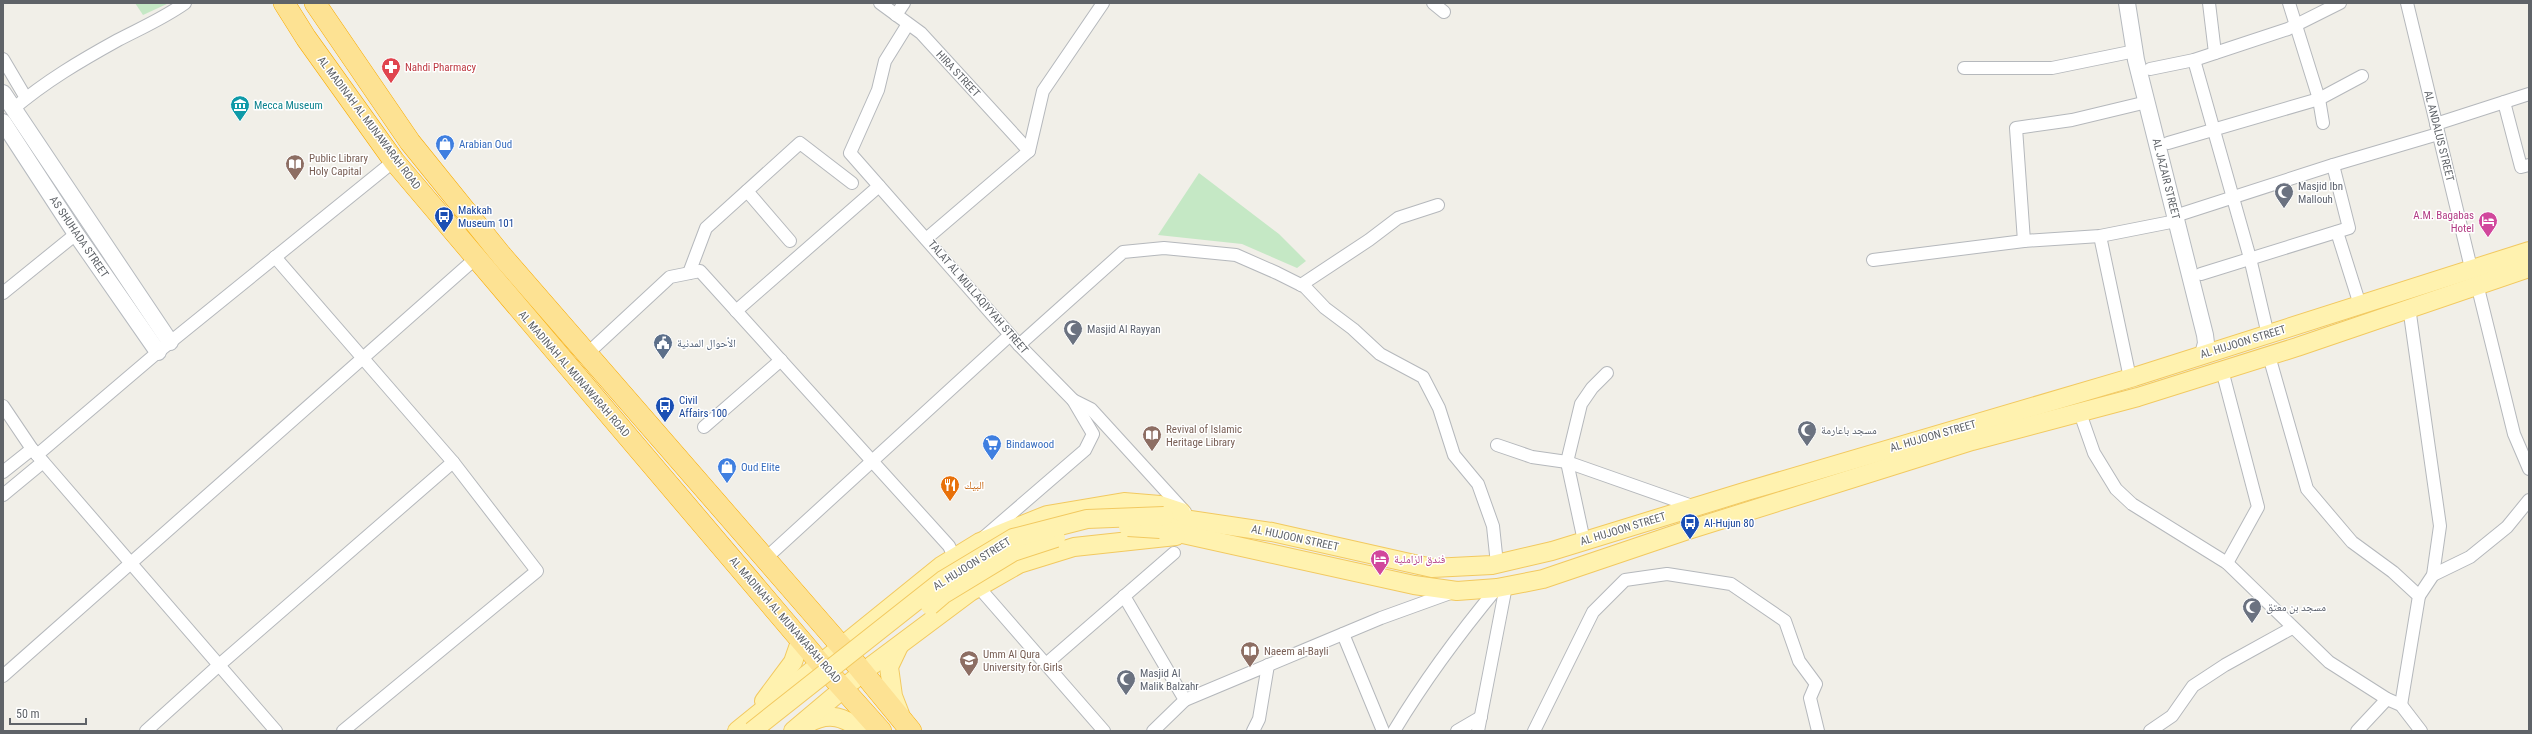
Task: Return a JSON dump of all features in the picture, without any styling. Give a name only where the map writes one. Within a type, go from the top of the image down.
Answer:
[{"type":"highway","name":"AL MADINAH AL MUNAWARAH ROAD","points":[[284,3],[306,38],[394,161],[821,664],[881,731]]},
{"type":"highway","name":"AL MADINAH AL MUNAWARAH ROAD","points":[[315,3],[410,142],[502,256],[588,353],[842,647],[907,727]]},
{"type":"main road","name":"AL HUJOON STREET","points":[[770,731],[944,594],[1013,552],[1079,532],[1162,522],[1189,535],[1414,584],[1457,591],[1501,587],[1543,579],[1685,531],[1965,444],[2080,413],[2269,356],[2409,307],[2529,251]]},
{"type":"main road","name":"AL HUJOON STREET","points":[[746,728],[942,580],[1013,538],[1087,519],[1224,525],[1272,532],[1432,568],[1496,564],[1584,541],[2130,378],[2360,305],[2474,276],[2529,268]]},
{"type":"main road","points":[[746,728],[821,664],[953,558],[980,542],[1047,515],[1124,502],[1160,505],[1224,525]]},
{"type":"main road","points":[[793,731],[863,672],[978,587],[1019,564],[1074,547],[1189,535]]},
{"type":"main road","points":[[746,728],[793,662],[801,639]]},
{"type":"main road","points":[[901,644],[889,667],[893,696],[907,727]]},
{"type":"main road","points":[[796,731],[819,717],[844,718],[865,731]]},
{"type":"street","points":[[13,109],[41,85],[118,40],[171,13],[185,3]]},
{"type":"street","name":"HIRA STREET","points":[[880,3],[921,33],[1029,151]]},
{"type":"street","points":[[896,15],[904,3]]},
{"type":"street","points":[[1029,151],[1043,91],[1103,3]]},
{"type":"street","points":[[1433,3],[1444,12]]},
{"type":"street","name":"AL JAZAIR STREET","points":[[2127,3],[2135,51],[2147,102],[2179,216],[2205,335],[2206,343],[2203,354]]},
{"type":"street","name":"AL JAZAIR STREET","points":[[2138,3],[2150,69],[2168,143],[2179,216],[2201,274],[2217,336],[2225,347]]},
{"type":"street","points":[[2209,3],[2215,53]]},
{"type":"street","points":[[2289,3],[2297,24],[2319,99],[2323,123]]},
{"type":"street","points":[[2150,69],[2194,60],[2288,29],[2340,3]]},
{"type":"street","name":"AL ANDALUS STREET","points":[[2407,3],[2437,129],[2514,434],[2529,469]]},
{"type":"street","points":[[908,24],[885,61],[878,90],[850,153],[926,239]]},
{"type":"street","points":[[1964,68],[2052,68],[2135,51]]},
{"type":"street","points":[[3,59],[26,98]]},
{"type":"street","points":[[2194,60],[2234,198],[2268,335]]},
{"type":"street","points":[[2168,143],[2214,128],[2319,99],[2362,76]]},
{"type":"street","points":[[3,93],[164,347]]},
{"type":"street","points":[[1873,260],[2024,241],[2100,236],[2179,216],[2234,198],[2437,129],[2504,102],[2529,94]]},
{"type":"street","points":[[2024,241],[2016,128],[2072,120],[2147,102]]},
{"type":"street","points":[[2504,102],[2521,167],[2529,165]]},
{"type":"street","name":"AS SHUHADA STREET","points":[[3,122],[76,234],[164,347]]},
{"type":"street","points":[[689,273],[706,228],[800,143],[852,183]]},
{"type":"street","name":"TALAT AL MULLAQIYYAH STREET","points":[[980,542],[999,523],[1085,450],[1093,434],[1073,400],[1019,346],[926,239],[1029,151]]},
{"type":"street","points":[[3,495],[37,456],[164,347],[394,161]]},
{"type":"street","points":[[2201,274],[2349,228],[2333,165]]},
{"type":"street","points":[[736,311],[879,186]]},
{"type":"street","points":[[747,191],[790,241]]},
{"type":"street","points":[[1301,285],[1369,240],[1398,218],[1438,205]]},
{"type":"street","points":[[2337,232],[2360,305]]},
{"type":"street","points":[[3,293],[76,234]]},
{"type":"street","points":[[2100,236],[2130,378]]},
{"type":"street","points":[[1019,346],[1123,252],[1164,248],[1236,255],[1301,285],[1325,308],[1353,329],[1380,354],[1423,377],[1439,408],[1454,455],[1478,484],[1493,526],[1496,564]]},
{"type":"street","points":[[275,257],[454,462],[537,571],[343,731]]},
{"type":"street","points":[[3,676],[476,258]]},
{"type":"street","points":[[588,353],[670,277],[700,271],[949,546],[953,558],[1104,731]]},
{"type":"street","points":[[2401,705],[2419,596],[2433,576],[2440,526],[2409,307]]},
{"type":"street","points":[[765,559],[874,462],[1010,335]]},
{"type":"street","points":[[2269,356],[2307,489],[2352,542],[2393,572],[2419,596]]},
{"type":"street","points":[[704,427],[781,360]]},
{"type":"street","points":[[2222,370],[2258,507],[2227,563]]},
{"type":"street","points":[[1584,541],[1567,462],[1581,404],[1592,388],[1607,373]]},
{"type":"street","name":"TALAT AL MULLAQIYYAH STREET","points":[[1073,400],[1091,409],[1186,513]]},
{"type":"street","points":[[3,406],[37,456],[129,564],[276,731]]},
{"type":"street","points":[[2080,413],[2094,453],[2116,489],[2132,504],[2227,563],[2292,628],[2329,662],[2387,699],[2401,705],[2421,731]]},
{"type":"street","points":[[1496,445],[1532,457],[1567,462],[1695,507]]},
{"type":"street","points":[[3,472],[37,456]]},
{"type":"street","points":[[146,731],[218,666],[454,462]]},
{"type":"street","points":[[2433,576],[2470,558],[2507,527],[2529,500]]},
{"type":"street","points":[[1046,664],[1174,553]]},
{"type":"street","points":[[1534,731],[1593,612],[1625,580],[1667,574],[1731,584],[1785,621],[1799,661],[1816,684],[1810,698],[1818,731]]},
{"type":"street","points":[[1478,731],[1501,587]]},
{"type":"street","points":[[1394,731],[1421,685],[1449,646],[1501,587]]},
{"type":"street","points":[[1153,731],[1185,700],[1343,634],[1457,591]]},
{"type":"street","points":[[1124,596],[1185,700]]},
{"type":"street","points":[[2150,731],[2172,716],[2193,686],[2225,664],[2292,628]]},
{"type":"street","points":[[1343,634],[1383,731]]},
{"type":"street","points":[[1253,731],[1259,719],[1268,665]]},
{"type":"street","points":[[2357,731],[2387,699]]},
{"type":"street","points":[[1457,731],[1481,717]]},
{"type":"green space","points":[[135,3],[169,3],[143,15]]},
{"type":"green space","points":[[1199,173],[1279,234],[1306,261],[1297,268],[1242,244],[1158,235]]},
{"type":"place","name":"Nahdi Pharmacy","points":[[391,84]]},
{"type":"place","name":"Mecca Museum","points":[[240,122]]},
{"type":"place","name":"Arabian Oud","points":[[445,161]]},
{"type":"place","name":"Public Library Holy Capital","points":[[295,181]]},
{"type":"place","name":"Masjid Ibn Mallouh","points":[[2284,209]]},
{"type":"place","name":"Makkah Museum 101","points":[[444,233]]},
{"type":"place","name":"A.M. Bagabas Hotel","points":[[2488,238]]},
{"type":"place","name":"Masjid Al Rayyan","points":[[1073,346]]},
{"type":"place","name":"الأحوال المدنية","points":[[663,360]]},
{"type":"place","name":"Civil Affairs 100","points":[[665,423]]},
{"type":"place","name":"مسجد باعارمة","points":[[1807,447]]},
{"type":"place","name":"Revival of Islamic Heritage Library","points":[[1152,452]]},
{"type":"place","name":"Bindawood","points":[[992,461]]},
{"type":"place","name":"Oud Elite","points":[[727,484]]},
{"type":"place","name":"البيك","points":[[950,502]]},
{"type":"place","name":"Al-Hujun 80","points":[[1690,540]]},
{"type":"place","name":"فندق الزاملية","points":[[1380,576]]},
{"type":"place","name":"مسجد بن معتق","points":[[2252,624]]},
{"type":"place","name":"Naeem al-Bayli","points":[[1250,668]]},
{"type":"place","name":"Umm Al Qura University for Girls","points":[[969,677]]},
{"type":"place","name":"Masjid Al Malik Balzahr","points":[[1126,696]]}]
